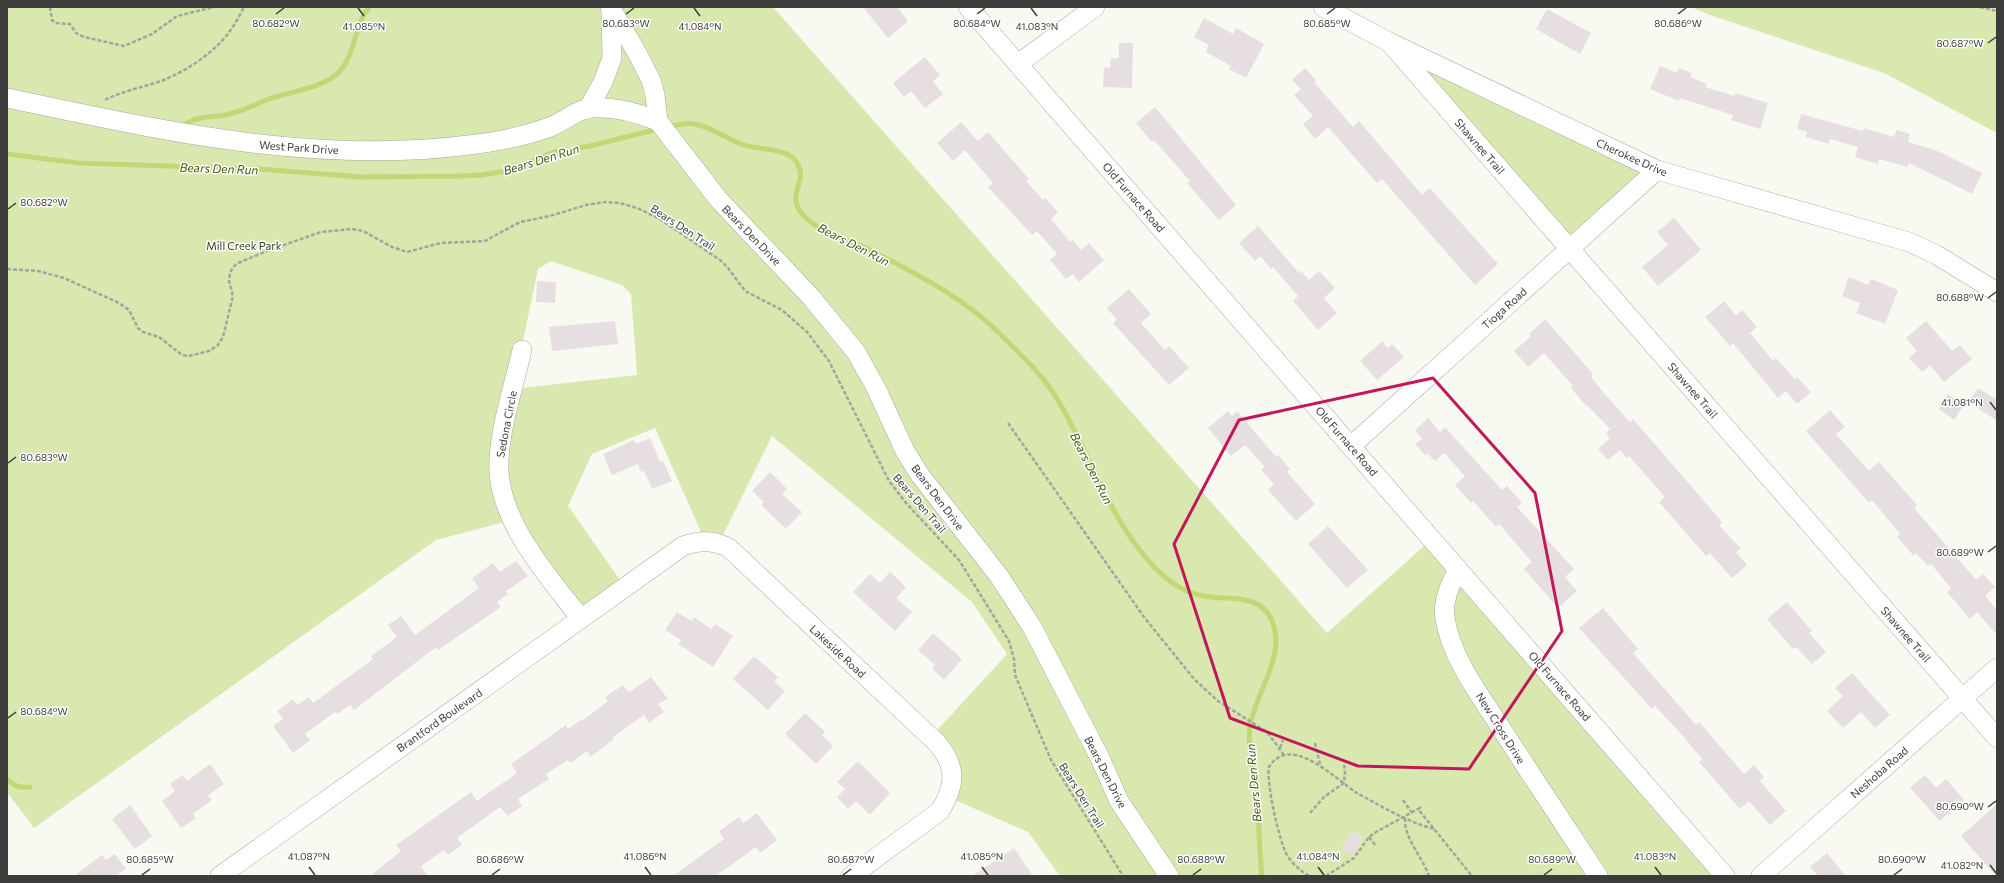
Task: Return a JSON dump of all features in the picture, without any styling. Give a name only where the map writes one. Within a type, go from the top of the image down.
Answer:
[{"type":"street","name":"Old Furnace Road","points":[[968,7],[1725,876]]},
{"type":"street","points":[[1018,64],[1095,7]]},
{"type":"street","name":"Cherokee Drive","points":[[1323,7],[1389,42],[1657,170],[1908,242],[1935,254],[1997,292]]},
{"type":"street","points":[[588,108],[603,82],[612,58],[610,8]]},
{"type":"street","points":[[610,8],[636,51],[651,80],[655,95],[658,122]]},
{"type":"street","name":"Shawnee Trail","points":[[1389,42],[1997,738]]},
{"type":"street","name":"West Park Drive","points":[[7,98],[154,129],[223,140],[324,150],[403,151],[469,145],[501,140],[550,127],[588,108],[611,108],[634,112],[658,122]]},
{"type":"street","name":"Bears Den Drive","points":[[658,122],[733,216],[810,296],[856,352],[876,388],[905,452],[920,475],[999,576],[1032,627],[1100,758],[1119,801],[1169,876]]},
{"type":"street","name":"Tioga Road","points":[[1351,446],[1657,170]]},
{"type":"street","name":"Sedona Circle","points":[[522,350],[502,434],[498,462],[503,494],[515,526],[529,550],[581,619]]},
{"type":"street","name":"Lakeside Road","points":[[657,564],[683,546],[696,542],[719,543],[729,548],[946,752],[950,763],[952,786],[948,798],[940,811],[926,823],[851,876]]},
{"type":"street","name":"Brantford Boulevard","points":[[220,876],[657,564]]},
{"type":"street","name":"New Cross Drive","points":[[1458,569],[1449,586],[1444,616],[1448,635],[1460,662],[1532,776],[1598,876]]},
{"type":"street","name":"Neshoba Road","points":[[1761,876],[1997,668]]},
{"type":"path","points":[[50,7],[52,20],[55,23],[70,24],[78,35],[124,46],[152,34],[176,16],[214,7]]},
{"type":"path","points":[[80,113],[119,93],[166,78],[185,70],[204,56],[230,32],[244,7]]},
{"type":"path","points":[[1980,7],[1997,11]]},
{"type":"path","name":"Bears Den Trail","points":[[7,269],[38,271],[64,278],[120,304],[129,310],[138,328],[143,332],[159,337],[182,355],[189,356],[209,351],[218,345],[223,337],[233,296],[229,281],[230,273],[233,267],[238,263],[270,250],[321,232],[352,229],[363,231],[392,247],[407,252],[441,243],[485,241],[520,222],[550,216],[586,205],[605,202],[620,203],[637,208],[660,220],[720,260],[728,268],[745,291],[782,310],[807,332],[818,346],[837,376],[889,481],[906,503],[959,560],[999,623],[1009,641],[1014,659],[1015,675],[1025,701],[1044,739],[1051,760],[1123,876]]},
{"type":"path","points":[[1008,423],[1144,617],[1194,678],[1218,702],[1262,728],[1280,748],[1284,755]]},
{"type":"path","points":[[1280,748],[1282,740]]},
{"type":"path","points":[[1315,743],[1320,765]]},
{"type":"path","points":[[1309,876],[1292,863],[1286,853],[1280,834],[1269,782],[1269,767],[1277,758],[1284,755],[1302,757],[1320,765],[1373,802],[1424,827],[1435,829]]},
{"type":"path","points":[[1344,763],[1344,783]]},
{"type":"path","points":[[1310,813],[1324,796],[1344,783]]},
{"type":"path","points":[[1403,800],[1412,813]]},
{"type":"path","points":[[1326,876],[1354,858],[1369,837],[1382,828],[1405,817],[1419,808],[1472,876]]},
{"type":"path","points":[[1405,817],[1407,833],[1429,876]]},
{"type":"path","points":[[1369,837],[1376,846]]},
{"type":"highlighted area","points":[[1433,378],[1535,493],[1562,631],[1469,769],[1358,766],[1230,718],[1174,544],[1239,420]]},
{"type":"green space","name":"Mill Creek Park","points":[[7,7],[773,7],[1327,633],[1432,539],[1725,876],[1060,876],[1028,832],[948,797],[951,786],[931,737],[1007,654],[972,602],[772,436],[719,543],[705,541],[655,428],[592,454],[568,506],[625,587],[581,619],[512,520],[436,540],[34,828],[7,792]],"holes":[[[551,261],[622,285],[631,294],[637,375],[513,389],[538,269]]]},
{"type":"green space","points":[[1691,7],[1997,7],[1997,133],[1884,73],[1710,15]]},
{"type":"green space","points":[[1389,42],[1657,170],[1570,249]]},
{"type":"building","points":[[863,7],[897,7],[908,21],[888,38]]},
{"type":"building","points":[[1547,9],[1591,33],[1580,54],[1536,29]]},
{"type":"building","points":[[1204,18],[1233,34],[1236,28],[1264,44],[1246,78],[1229,69],[1231,66],[1206,52],[1209,45],[1194,37]]},
{"type":"building","points":[[1119,43],[1133,43],[1132,88],[1103,87],[1104,67],[1110,68],[1111,58],[1119,58]]},
{"type":"building","points":[[925,57],[940,75],[933,81],[943,94],[925,108],[911,91],[904,97],[893,83]]},
{"type":"building","points":[[1660,66],[1677,73],[1679,68],[1692,73],[1690,77],[1707,84],[1705,87],[1735,96],[1735,93],[1768,103],[1760,129],[1731,120],[1733,115],[1680,98],[1679,101],[1650,89]]},
{"type":"building","points":[[1305,68],[1316,80],[1314,82],[1353,127],[1359,121],[1422,195],[1430,188],[1498,264],[1475,285],[1382,179],[1377,183],[1328,127],[1315,139],[1303,124],[1313,116],[1294,95],[1301,89],[1292,80]]},
{"type":"building","points":[[1155,107],[1236,205],[1219,220],[1187,183],[1190,181],[1154,140],[1152,142],[1136,123]]},
{"type":"building","points":[[1801,114],[1863,131],[1864,128],[1894,137],[1897,130],[1910,134],[1908,142],[1935,150],[1982,173],[1972,194],[1909,163],[1908,167],[1879,159],[1878,164],[1855,157],[1858,147],[1830,139],[1829,144],[1805,137],[1807,132],[1797,129]]},
{"type":"building","points":[[961,122],[978,141],[988,132],[1029,179],[1026,181],[1043,200],[1045,198],[1058,212],[1051,219],[1070,242],[1073,240],[1081,250],[1089,243],[1104,260],[1079,282],[1073,274],[1066,279],[1050,260],[1057,254],[1037,231],[1032,235],[988,187],[993,183],[965,150],[953,161],[937,143]]},
{"type":"building","points":[[1674,218],[1701,250],[1658,286],[1642,267],[1668,245],[1657,232]]},
{"type":"building","points":[[1258,226],[1299,273],[1301,271],[1309,280],[1319,271],[1335,288],[1324,298],[1337,313],[1318,330],[1293,301],[1298,296],[1273,267],[1271,269],[1260,256],[1255,261],[1239,243]]},
{"type":"building","points":[[1849,277],[1868,285],[1871,279],[1898,290],[1885,324],[1856,313],[1860,303],[1842,296]]},
{"type":"building","points":[[537,281],[556,282],[555,303],[536,302]]},
{"type":"building","points":[[1129,289],[1151,314],[1141,323],[1165,350],[1169,346],[1189,368],[1169,385],[1113,323],[1117,320],[1107,308]]},
{"type":"building","points":[[1724,301],[1736,316],[1742,310],[1757,327],[1750,333],[1773,361],[1776,358],[1795,379],[1797,377],[1811,392],[1797,404],[1786,391],[1778,398],[1733,343],[1730,346],[1705,317]]},
{"type":"building","points":[[1545,319],[1593,374],[1591,377],[1603,392],[1630,422],[1633,419],[1722,522],[1719,525],[1741,549],[1736,552],[1747,565],[1732,578],[1710,553],[1706,556],[1659,502],[1665,497],[1629,456],[1627,458],[1620,450],[1608,460],[1598,449],[1610,438],[1606,433],[1610,429],[1587,405],[1586,406],[1571,388],[1573,386],[1544,353],[1528,367],[1514,351],[1531,336],[1529,334]]},
{"type":"building","points":[[615,321],[618,344],[552,351],[549,327]]},
{"type":"building","points":[[1926,321],[1952,351],[1960,345],[1972,359],[1944,382],[1930,365],[1922,372],[1909,358],[1917,351],[1906,338]]},
{"type":"building","points":[[1382,341],[1388,348],[1392,344],[1404,357],[1377,380],[1360,361]]},
{"type":"building","points":[[1978,388],[1997,400],[1997,421],[1969,402]]},
{"type":"building","points":[[1948,394],[1964,405],[1954,420],[1939,409]]},
{"type":"building","points":[[1830,410],[1845,427],[1836,434],[1869,471],[1879,462],[1917,505],[1914,508],[1976,580],[1983,574],[1995,587],[1985,596],[1997,610],[1997,635],[1977,612],[1970,619],[1947,592],[1951,588],[1931,564],[1928,566],[1916,553],[1913,555],[1897,537],[1900,534],[1872,500],[1869,503],[1806,431]]},
{"type":"building","points":[[1228,411],[1232,416],[1237,411],[1276,457],[1278,455],[1290,469],[1287,472],[1315,504],[1296,521],[1268,490],[1274,484],[1261,470],[1265,467],[1245,445],[1231,456],[1208,428]]},
{"type":"building","points":[[1428,418],[1440,432],[1445,427],[1502,490],[1507,486],[1522,503],[1517,507],[1574,569],[1565,577],[1577,591],[1558,608],[1524,569],[1532,562],[1499,524],[1496,527],[1473,501],[1471,503],[1455,485],[1465,476],[1444,453],[1435,461],[1427,453],[1425,455],[1415,444],[1422,439],[1415,430]]},
{"type":"building","points":[[650,438],[660,462],[663,461],[672,481],[652,489],[644,471],[641,472],[638,464],[612,475],[603,454],[634,440],[636,444]]},
{"type":"building","points":[[770,472],[787,489],[782,494],[802,512],[786,529],[761,505],[764,502],[752,491]]},
{"type":"building","points":[[1328,526],[1368,570],[1347,588],[1308,544]]},
{"type":"building","points":[[516,561],[528,576],[506,591],[508,594],[497,602],[501,607],[438,650],[436,647],[354,710],[350,705],[337,714],[335,712],[305,734],[310,740],[293,753],[273,726],[283,719],[277,711],[293,699],[297,705],[309,697],[313,703],[373,659],[371,656],[397,637],[388,625],[401,616],[415,635],[479,588],[472,578],[493,563],[500,572]]},
{"type":"building","points":[[890,572],[906,587],[896,598],[912,612],[895,631],[853,592],[870,574],[880,583]]},
{"type":"building","points":[[1787,602],[1812,631],[1809,633],[1826,652],[1812,664],[1796,647],[1793,649],[1767,619]]},
{"type":"building","points":[[1603,608],[1638,649],[1633,653],[1696,725],[1699,722],[1744,774],[1754,765],[1764,777],[1760,781],[1786,811],[1770,825],[1749,801],[1740,809],[1699,762],[1702,759],[1683,736],[1655,706],[1652,709],[1579,628]]},
{"type":"building","points":[[677,612],[692,621],[694,617],[711,629],[715,624],[733,636],[713,667],[678,644],[681,640],[665,630]]},
{"type":"building","points":[[933,633],[962,659],[944,680],[932,668],[935,665],[918,650]]},
{"type":"building","points":[[754,656],[778,677],[774,682],[785,691],[768,710],[733,679]]},
{"type":"building","points":[[1852,673],[1890,715],[1875,728],[1861,712],[1843,728],[1827,711],[1843,696],[1835,688]]},
{"type":"building","points":[[651,677],[668,699],[658,704],[664,712],[649,723],[644,715],[613,737],[614,739],[591,757],[587,751],[570,763],[568,760],[546,774],[549,779],[518,799],[522,806],[508,816],[500,807],[457,838],[462,845],[448,855],[444,850],[421,866],[428,876],[370,876],[401,851],[396,845],[471,792],[477,801],[517,773],[511,764],[566,725],[568,729],[581,720],[582,721],[608,701],[605,697],[623,685],[629,692]]},
{"type":"building","points":[[805,713],[825,732],[822,735],[833,746],[816,764],[785,734]]},
{"type":"building","points":[[858,761],[890,793],[870,815],[856,801],[848,809],[837,797],[845,789],[837,782]]},
{"type":"building","points":[[210,764],[224,784],[208,795],[212,800],[193,814],[196,818],[181,828],[162,801],[175,791],[170,784],[183,775],[187,781]]},
{"type":"building","points":[[1925,775],[1936,788],[1946,779],[1964,800],[1940,821],[1910,788]]},
{"type":"building","points":[[1997,804],[1997,876],[1996,876],[1961,836]]},
{"type":"building","points":[[130,805],[152,836],[135,849],[112,819]]},
{"type":"building","points":[[757,813],[777,840],[760,853],[756,847],[716,876],[673,876],[724,839],[719,831],[739,817],[743,823]]},
{"type":"building","points":[[1353,831],[1363,838],[1352,856],[1341,848]]},
{"type":"building","points":[[1014,848],[1033,876],[972,876]]},
{"type":"building","points":[[1827,853],[1846,876],[1818,876],[1810,867]]},
{"type":"building","points":[[115,854],[126,869],[116,876],[74,876],[102,855],[106,860]]},
{"type":"waterway","points":[[185,124],[195,119],[240,111],[278,96],[316,86],[333,77],[345,64],[352,48],[360,22],[369,7]]},
{"type":"waterway","name":"Bears Den Run","points":[[668,127],[692,123],[701,125],[741,144],[779,151],[792,158],[797,163],[800,170],[796,203],[800,211],[807,219],[828,232],[866,248],[902,266],[954,297],[987,321],[1040,375],[1059,402],[1071,423],[1113,509],[1140,550],[1156,569],[1184,590],[1197,595],[1233,598],[1252,602],[1267,612],[1272,621],[1276,634],[1276,648],[1273,661],[1253,714],[1249,735],[1257,799],[1262,876]]},
{"type":"waterway","name":"Bears Den Run","points":[[7,154],[78,163],[259,169],[361,177],[460,176],[482,175],[506,171],[554,152],[590,146],[658,129]]},
{"type":"waterway","points":[[7,779],[18,786],[30,787]]}]
